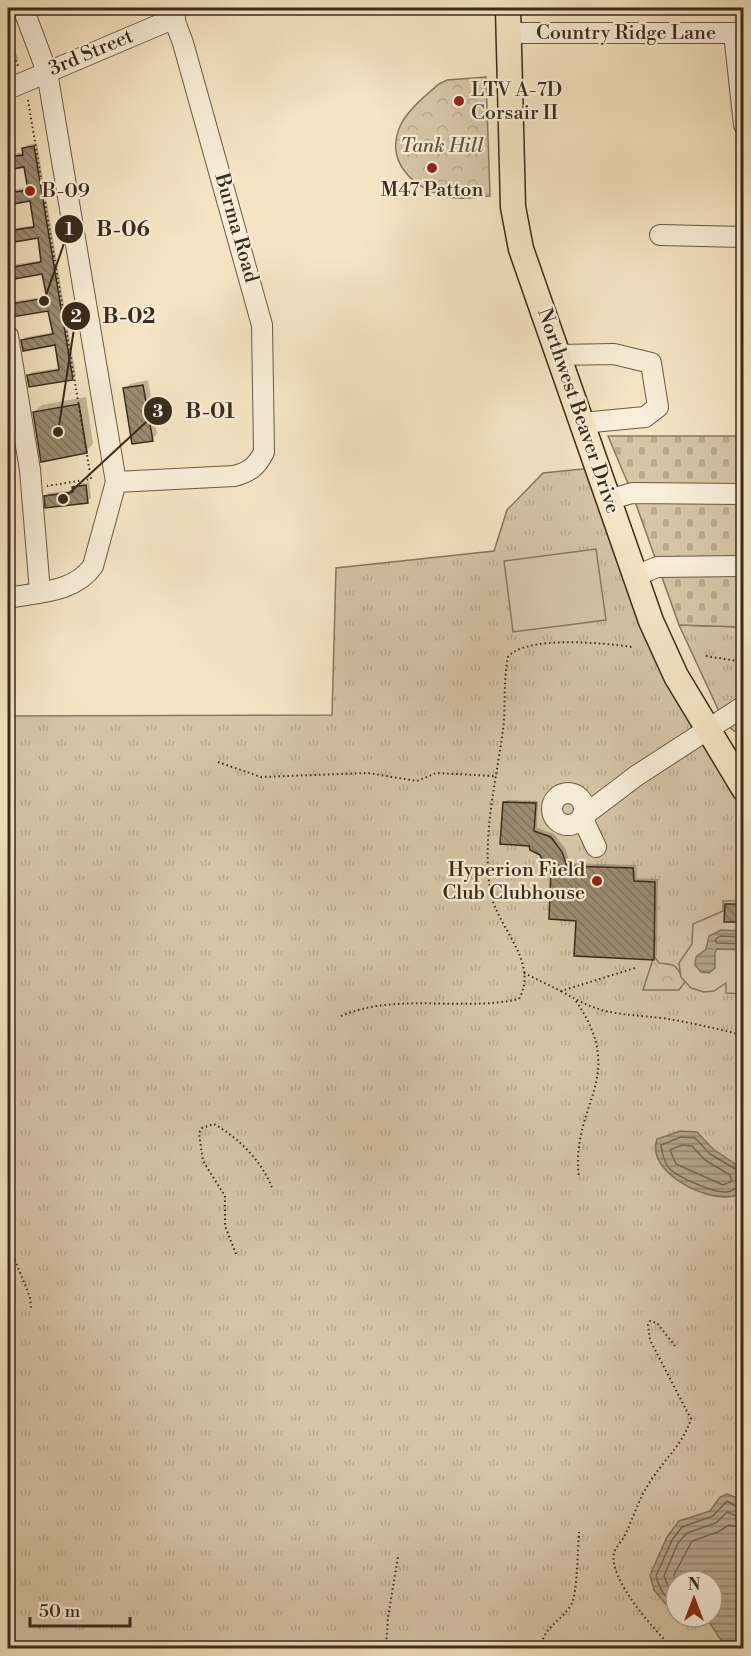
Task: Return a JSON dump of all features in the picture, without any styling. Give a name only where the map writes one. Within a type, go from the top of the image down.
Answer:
[{"type":"main road","name":"Northwest Beaver Drive","points":[[506,15],[513,207],[521,249],[651,621],[676,676],[744,789]]},
{"type":"street","points":[[8,598],[76,584],[93,566],[116,482],[47,72],[23,8]]},
{"type":"street","name":"3rd Street","points":[[16,85],[172,13]]},
{"type":"street","name":"Burma Road","points":[[116,482],[234,476],[247,473],[258,464],[266,442],[262,325],[172,13]]},
{"type":"street","name":"Country Ridge Lane","points":[[506,15],[739,33]]},
{"type":"street","points":[[739,33],[744,125]]},
{"type":"street","points":[[660,235],[744,237]]},
{"type":"street","points":[[8,336],[32,488],[40,592]]},
{"type":"street","points":[[558,355],[614,354],[651,363],[658,407],[645,417],[582,423]]},
{"type":"street","points":[[608,500],[632,493],[744,494]]},
{"type":"street","points":[[636,576],[657,567],[744,566]]},
{"type":"street","points":[[596,847],[582,817],[636,776],[744,706]]},
{"type":"path","points":[[8,44],[91,479],[32,488]]},
{"type":"path","points":[[342,1016],[368,1008],[442,1002],[505,1002],[519,999],[525,988],[524,973],[519,952],[496,914],[490,890],[488,863],[494,776],[503,729],[507,663],[513,650],[589,641],[632,647]]},
{"type":"path","points":[[706,656],[744,662]]},
{"type":"path","points":[[218,762],[261,777],[368,773],[417,781],[436,773],[494,776]]},
{"type":"path","points":[[561,991],[634,968]]},
{"type":"path","points":[[524,973],[574,999],[614,1015],[660,1018],[744,1035]]},
{"type":"path","points":[[574,999],[585,1015],[600,1053],[598,1081],[576,1151],[579,1177]]},
{"type":"path","points":[[236,1254],[225,1226],[225,1196],[203,1161],[199,1133],[202,1128],[214,1124],[236,1138],[254,1157],[273,1190]]},
{"type":"path","points":[[8,1243],[30,1297],[31,1310]]},
{"type":"path","points":[[673,1648],[650,1624],[623,1587],[616,1571],[614,1553],[645,1489],[678,1448],[691,1419],[651,1340],[648,1325],[651,1321],[657,1323],[675,1346]]},
{"type":"path","points":[[541,1648],[542,1640],[552,1624],[573,1602],[579,1532]]},
{"type":"path","points":[[386,1648],[391,1594],[398,1557]]},
{"type":"green space","name":"Tank Hill","points":[[486,77],[490,196],[453,198],[424,188],[405,172],[399,162],[396,138],[404,118],[423,98],[447,80]]},
{"type":"green space","points":[[608,436],[743,436],[743,627],[679,625],[632,493]]},
{"type":"green space","points":[[592,468],[743,798],[743,1648],[8,1648],[8,716],[332,715],[336,568],[494,551],[507,510],[543,473]]},
{"type":"green space","points":[[596,549],[606,620],[513,632],[504,561]]},
{"type":"green space","points":[[679,625],[743,627],[743,731],[734,731],[724,722]]},
{"type":"green space","points":[[723,901],[743,901],[743,994],[726,993],[726,983],[714,991],[704,992],[691,988],[681,977],[679,963],[692,944],[693,924],[723,911]]},
{"type":"green space","points":[[654,956],[659,963],[678,969],[685,982],[679,990],[643,990]]},
{"type":"water","points":[[721,930],[743,931],[743,950],[717,949],[715,968],[709,973],[701,972],[695,965],[696,957],[706,949],[709,936]]},
{"type":"water","points":[[680,1131],[697,1132],[713,1149],[744,1170],[743,1189],[736,1195],[723,1197],[691,1188],[675,1179],[663,1167],[656,1154],[657,1139]]},
{"type":"water","points":[[727,1494],[735,1497],[743,1510],[743,1648],[726,1648],[714,1629],[724,1629],[724,1569],[664,1569],[664,1602],[654,1590],[650,1575],[667,1537],[679,1521],[710,1511],[720,1497]]},
{"type":"building","points":[[34,146],[73,380],[29,387],[27,375],[59,370],[55,345],[23,351],[21,340],[53,334],[48,311],[12,317],[10,304],[47,298],[42,274],[8,280],[8,268],[41,262],[38,238],[8,243],[8,231],[34,227],[30,201],[8,205],[8,193],[28,190],[24,167],[8,170],[8,157],[23,155],[22,148]]},
{"type":"building","points":[[143,385],[153,441],[132,444],[123,388]]},
{"type":"building","points":[[79,404],[87,453],[41,462],[33,412]]},
{"type":"building","points":[[86,485],[88,503],[45,508],[44,496],[73,492],[72,487]]},
{"type":"building","name":"Hyperion Field Club Clubhouse","points":[[503,802],[536,803],[534,831],[551,837],[562,852],[567,866],[633,868],[634,881],[655,882],[654,960],[574,956],[576,921],[549,919],[551,868],[546,868],[540,855],[530,850],[529,846],[500,844]]},
{"type":"building","points":[[725,904],[744,904],[744,922],[724,922]]},
{"type":"place","name":"LTV A-7D Corsair II","points":[[459,101]]},
{"type":"place","name":"M47 Patton","points":[[432,168]]},
{"type":"place","name":"B-09","points":[[30,191]]},
{"type":"place","name":"B-06","points":[[44,301]]},
{"type":"place","name":"B-02","points":[[58,432]]},
{"type":"place","name":"B-01","points":[[63,499]]},
{"type":"place","name":"Hyperion Field Club Clubhouse","points":[[597,881]]}]
